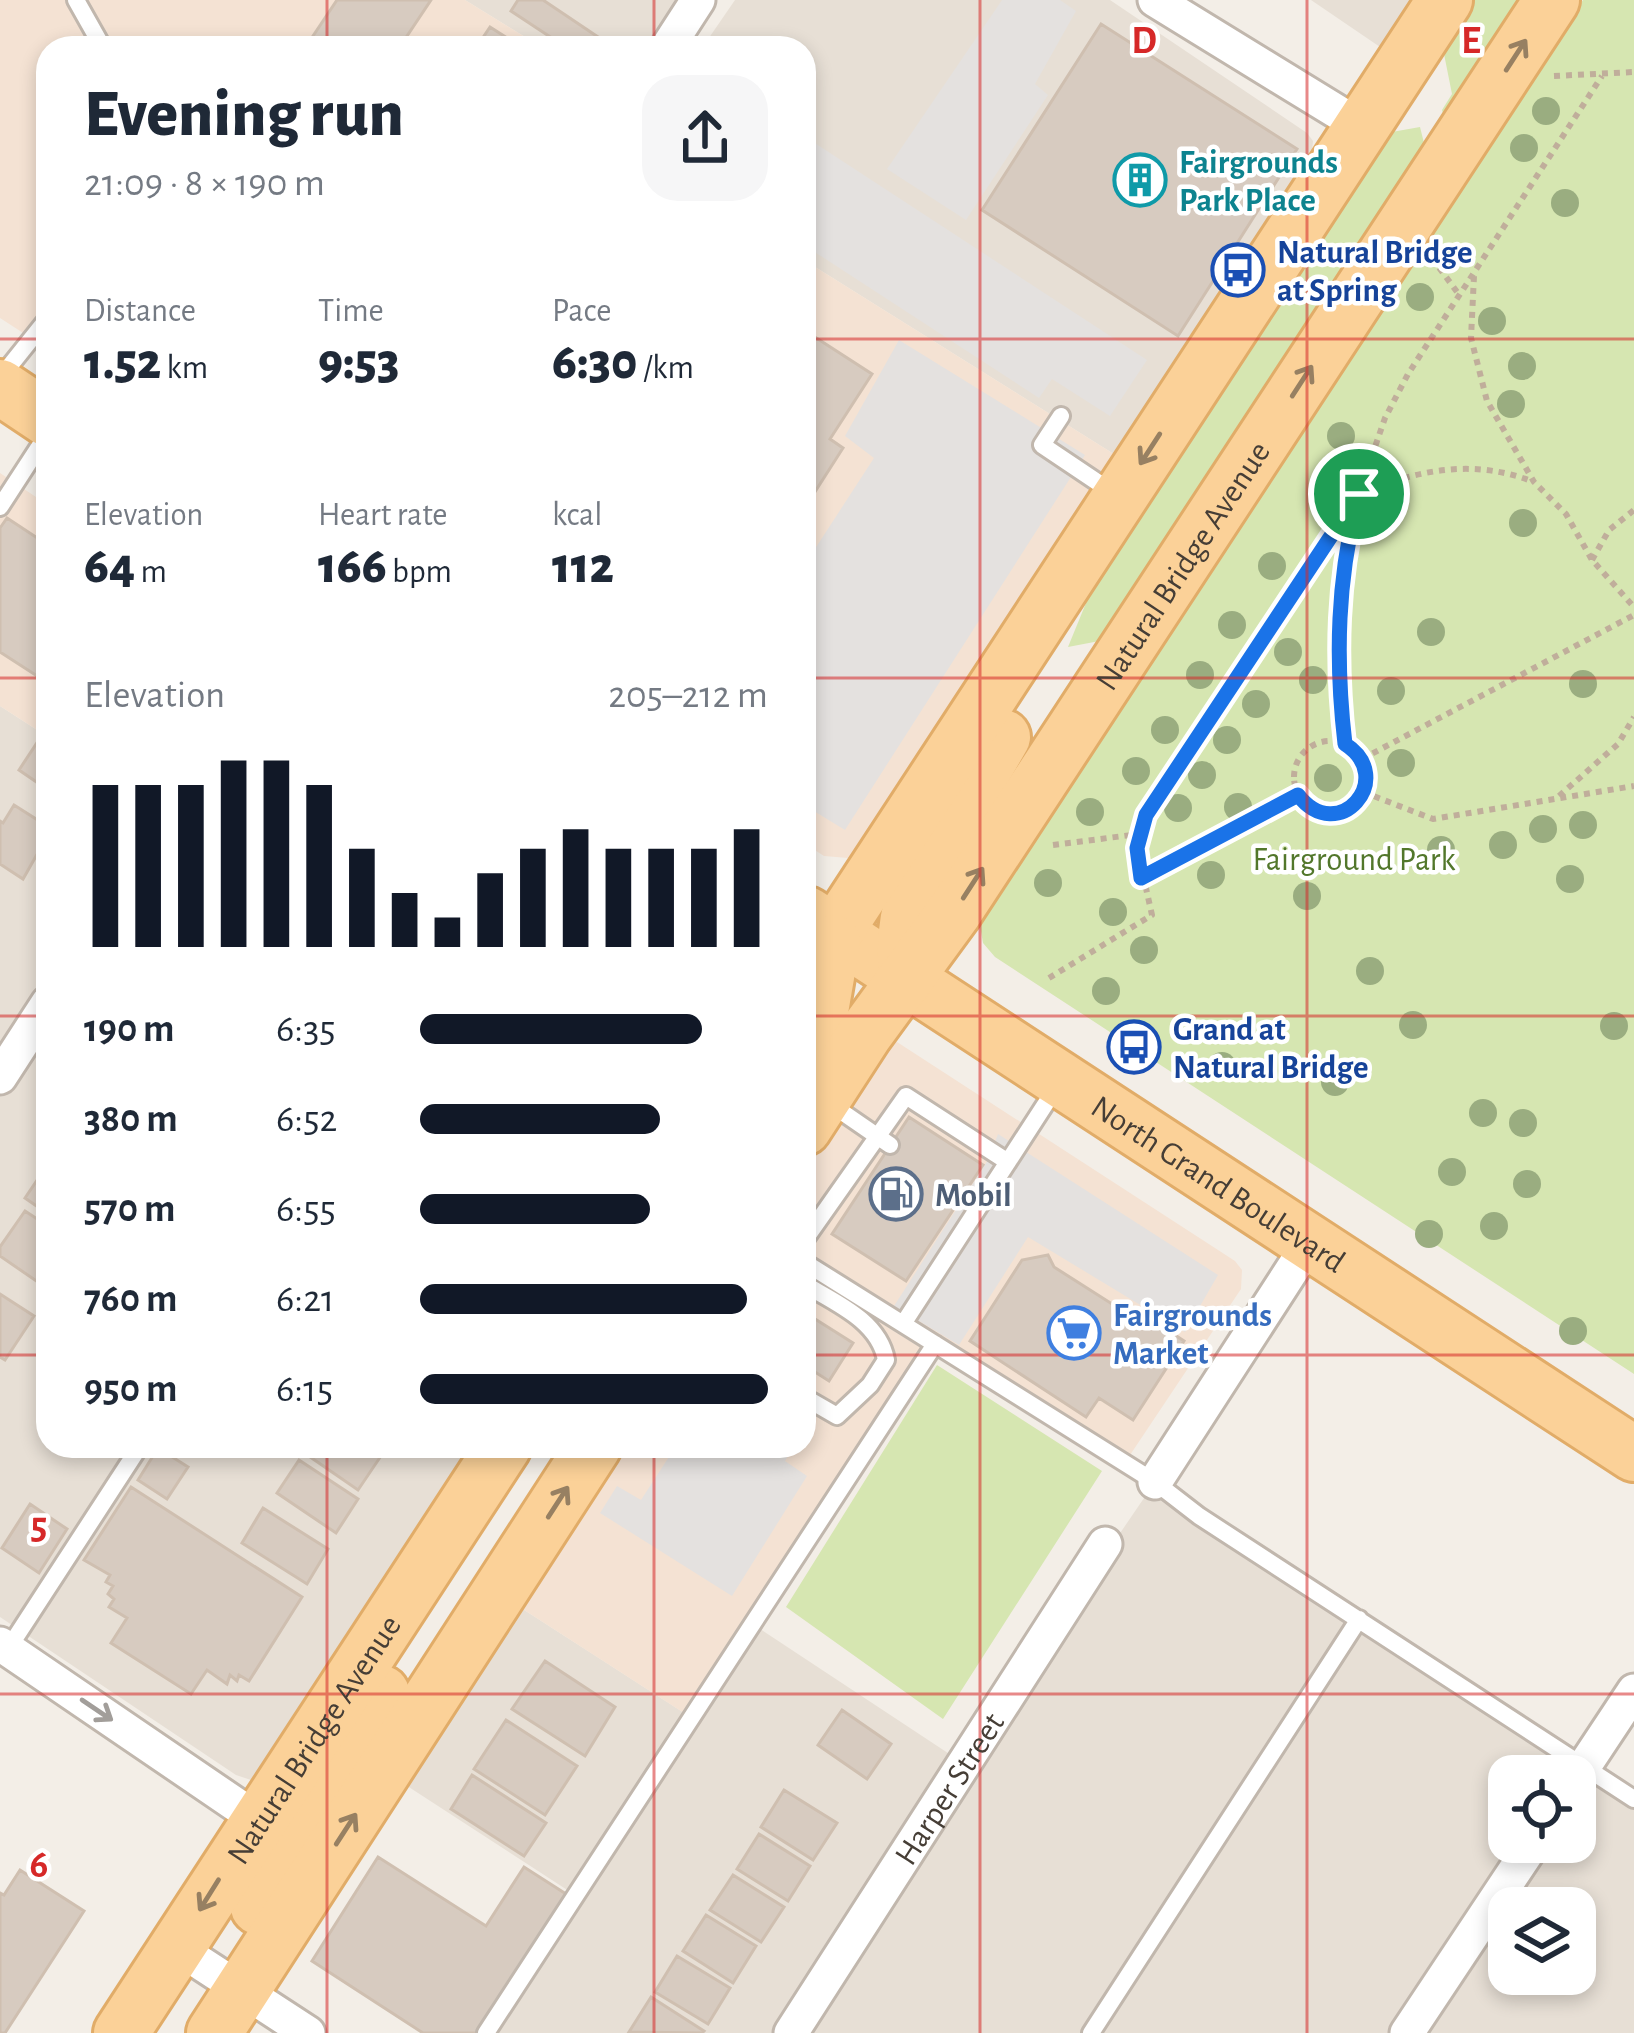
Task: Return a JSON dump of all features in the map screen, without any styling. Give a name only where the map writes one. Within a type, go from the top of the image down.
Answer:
[{"type":"main road","points":[[816,1048],[819,922],[1105,518],[1444,0]]},
{"type":"main road","name":"Natural Bridge Avenue","points":[[816,1087],[907,979],[968,892],[1552,0]]},
{"type":"main road","points":[[0,387],[36,410]]},
{"type":"main road","points":[[907,979],[904,941],[916,888],[1034,684],[1105,518]]},
{"type":"main road","name":"North Grand Boulevard","points":[[819,922],[1634,1454]]},
{"type":"main road","name":"Natural Bridge Avenue","points":[[121,2033],[497,1458]]},
{"type":"main road","points":[[228,2012],[586,1458]]},
{"type":"main road","points":[[228,2012],[260,1896],[382,1695],[435,1550]]},
{"type":"street","points":[[675,36],[698,0]]},
{"type":"street","points":[[1155,0],[1362,127]]},
{"type":"street","points":[[0,1077],[36,1022]]},
{"type":"street","points":[[1155,1482],[1310,1242]]},
{"type":"street","name":"Harper Street","points":[[791,2033],[1105,1544]]},
{"type":"street","points":[[4,1647],[257,1819]]},
{"type":"street","points":[[1591,1755],[1634,1690]]},
{"type":"street","points":[[1407,2033],[1520,1863]]},
{"type":"street","points":[[176,1947],[228,2012],[308,2033]]},
{"type":"lane","points":[[76,0],[96,36]]},
{"type":"lane","points":[[0,378],[36,333]]},
{"type":"lane","points":[[1061,416],[1042,445],[1105,518]]},
{"type":"lane","points":[[0,507],[36,452]]},
{"type":"lane","points":[[903,1324],[1060,1081]]},
{"type":"lane","points":[[816,1228],[846,1196],[884,1140],[905,1096],[1008,1162]]},
{"type":"lane","points":[[816,1098],[884,1140]]},
{"type":"lane","points":[[963,1194],[980,1205]]},
{"type":"lane","points":[[928,1247],[946,1258]]},
{"type":"lane","points":[[816,1270],[1155,1482],[1555,1755]]},
{"type":"lane","points":[[816,1291],[856,1316],[883,1342],[886,1360],[870,1385],[836,1416],[816,1404]]},
{"type":"lane","points":[[486,2033],[935,1345]]},
{"type":"lane","points":[[4,1647],[132,1458]]},
{"type":"lane","points":[[1091,2033],[1359,1619]]},
{"type":"lane","points":[[1596,1780],[1634,1799]]},
{"type":"path","points":[[1540,76],[1634,72]]},
{"type":"path","points":[[1345,744],[1338,613],[1345,554],[1385,418],[1408,374],[1602,76]]},
{"type":"path","points":[[1426,251],[1460,296]]},
{"type":"path","points":[[1362,759],[1634,611],[1592,560],[1566,514],[1534,482],[1487,401],[1476,367],[1471,310],[1474,273]]},
{"type":"path","points":[[1049,978],[1148,920],[1151,905],[1141,878],[1139,834],[1156,798],[1359,494],[1425,470],[1453,467],[1510,473],[1534,482]]},
{"type":"path","points":[[1592,560],[1610,530],[1634,510]]},
{"type":"path","points":[[1554,800],[1618,744],[1634,717]]},
{"type":"path","points":[[1323,742],[1345,744],[1362,759],[1364,792],[1356,803],[1336,814],[1314,811],[1298,795],[1294,773],[1303,752],[1323,742]]},
{"type":"path","points":[[1364,792],[1433,819],[1634,786]]},
{"type":"path","points":[[1141,878],[1298,795]]},
{"type":"path","points":[[1035,847],[1139,834]]},
{"type":"shaded area","points":[[0,0],[465,0],[524,36],[36,36],[36,341],[0,318]]},
{"type":"shaded area","points":[[465,0],[698,0],[675,36],[524,36]]},
{"type":"shaded area","points":[[735,0],[1110,0],[1307,133],[1313,141],[1311,161],[1117,456],[816,268],[816,36],[710,36]]},
{"type":"shaded area","points":[[1002,0],[1060,0],[1076,11],[1035,84],[1048,95],[966,220],[887,169]]},
{"type":"shaded area","points":[[1311,0],[1416,0],[1383,49]]},
{"type":"shaded area","points":[[816,144],[1147,360],[1110,416],[1052,379],[1039,398],[816,253]]},
{"type":"shaded area","points":[[816,268],[1117,456],[858,850],[848,858],[816,851]]},
{"type":"shaded area","points":[[899,340],[1085,455],[845,830],[816,812],[816,547],[874,458],[845,436]]},
{"type":"shaded area","points":[[0,473],[36,497],[36,729],[0,706]]},
{"type":"shaded area","points":[[0,706],[36,729],[36,1458],[465,1458],[353,1625],[266,1772],[251,1780],[236,1775],[0,1617]]},
{"type":"shaded area","points":[[897,1042],[1235,1261],[1242,1270],[1241,1289],[1128,1458],[816,1263],[816,1149],[878,1051]]},
{"type":"shaded area","points":[[998,1134],[1218,1275],[1185,1332],[1028,1237],[959,1345],[894,1306],[988,1160]]},
{"type":"shaded area","points":[[816,1282],[921,1348],[684,1713],[518,1606],[615,1458],[816,1458]]},
{"type":"shaded area","points":[[668,1458],[787,1458],[807,1476],[732,1596],[600,1513],[617,1486],[641,1500]]},
{"type":"shaded area","points":[[1155,1482],[1570,1755],[1488,1755],[1488,1863],[1596,1863],[1596,1772],[1634,1797],[1634,2033],[486,2033],[575,1895],[398,1780],[518,1606],[692,1718],[754,1625],[963,1763]]},
{"type":"green space","points":[[1465,0],[1534,0],[1448,132],[1442,110],[1452,94],[1444,54],[1433,49]]},
{"type":"green space","name":"Fairground Park","points":[[1583,0],[1634,0],[1634,1374],[995,957],[983,943],[980,926]]},
{"type":"green space","points":[[1420,127],[1425,147],[1115,638],[1068,647],[1113,537],[1375,135]]},
{"type":"green space","points":[[937,1365],[1102,1471],[943,1719],[786,1607]]},
{"type":"building","points":[[337,0],[431,0],[407,36],[313,36]]},
{"type":"building","points":[[518,0],[543,0],[597,36],[549,36],[511,11]]},
{"type":"building","name":"Fairgrounds Park Place","points":[[1101,24],[1297,149],[1178,336],[982,210]]},
{"type":"building","points":[[490,27],[504,36],[484,36]]},
{"type":"building","points":[[816,338],[872,374],[830,439],[843,448],[816,490]]},
{"type":"building","points":[[7,518],[36,537],[36,675],[0,652],[0,528]]},
{"type":"building","points":[[36,744],[36,782],[19,770]]},
{"type":"building","points":[[14,805],[36,819],[36,856],[23,879],[0,864],[0,821]]},
{"type":"building","points":[[909,1117],[983,1165],[906,1281],[832,1234]]},
{"type":"building","points":[[36,1182],[36,1206],[25,1198]]},
{"type":"building","points":[[25,1211],[36,1218],[36,1281],[0,1256],[0,1247]]},
{"type":"building","name":"Fairgrounds Market","points":[[1048,1255],[1054,1267],[1145,1325],[1149,1318],[1184,1341],[1133,1420],[1099,1398],[1086,1417],[970,1341],[1022,1260]]},
{"type":"building","points":[[0,1294],[34,1316],[5,1360],[0,1357]]},
{"type":"building","points":[[816,1320],[853,1343],[829,1381],[816,1373]]},
{"type":"building","points":[[152,1458],[174,1458],[188,1467],[167,1499],[138,1480]]},
{"type":"building","points":[[312,1458],[380,1458],[358,1490]]},
{"type":"building","points":[[299,1460],[358,1499],[336,1533],[277,1493]]},
{"type":"building","points":[[131,1487],[302,1597],[249,1681],[239,1675],[237,1681],[230,1675],[227,1684],[207,1670],[191,1694],[111,1643],[127,1618],[109,1607],[114,1599],[108,1594],[113,1586],[106,1582],[110,1575],[84,1560]]},
{"type":"building","points":[[30,1504],[67,1529],[39,1573],[2,1548]]},
{"type":"building","points":[[263,1508],[328,1549],[307,1584],[242,1543]]},
{"type":"building","points":[[545,1661],[615,1707],[585,1756],[512,1709]]},
{"type":"building","points":[[842,1710],[891,1744],[867,1779],[818,1745]]},
{"type":"building","points":[[506,1720],[577,1766],[545,1815],[474,1769]]},
{"type":"building","points":[[472,1775],[546,1823],[524,1856],[451,1809]]},
{"type":"building","points":[[784,1790],[837,1823],[813,1860],[761,1827]]},
{"type":"building","points":[[759,1834],[810,1866],[788,1901],[737,1869]]},
{"type":"building","points":[[378,1857],[486,1926],[524,1867],[566,1894],[478,2033],[423,2033],[312,1961]]},
{"type":"building","points":[[20,1870],[84,1911],[5,2033],[0,2033],[0,1893],[4,1895]]},
{"type":"building","points":[[733,1875],[784,1907],[761,1942],[710,1910]]},
{"type":"building","points":[[706,1915],[756,1946],[733,1983],[683,1951]]},
{"type":"building","points":[[677,1956],[730,1988],[708,2024],[655,1992]]},
{"type":"building","points":[[651,1997],[704,2031],[629,2032]]},
{"type":"place","name":"Fairgrounds Park Place","points":[[1140,180]]},
{"type":"place","name":"Natural Bridge at Spring","points":[[1238,270]]},
{"type":"place","name":"Grand at Natural Bridge","points":[[1134,1047]]},
{"type":"place","name":"Mobil","points":[[896,1194]]},
{"type":"place","name":"Fairgrounds Market","points":[[1074,1333]]},
{"type":"route","points":[[1359,494],[1338,613],[1345,744],[1362,759],[1364,792],[1356,803],[1336,814],[1314,811],[1298,795],[1141,878],[1137,848],[1146,815],[1359,494]]}]
